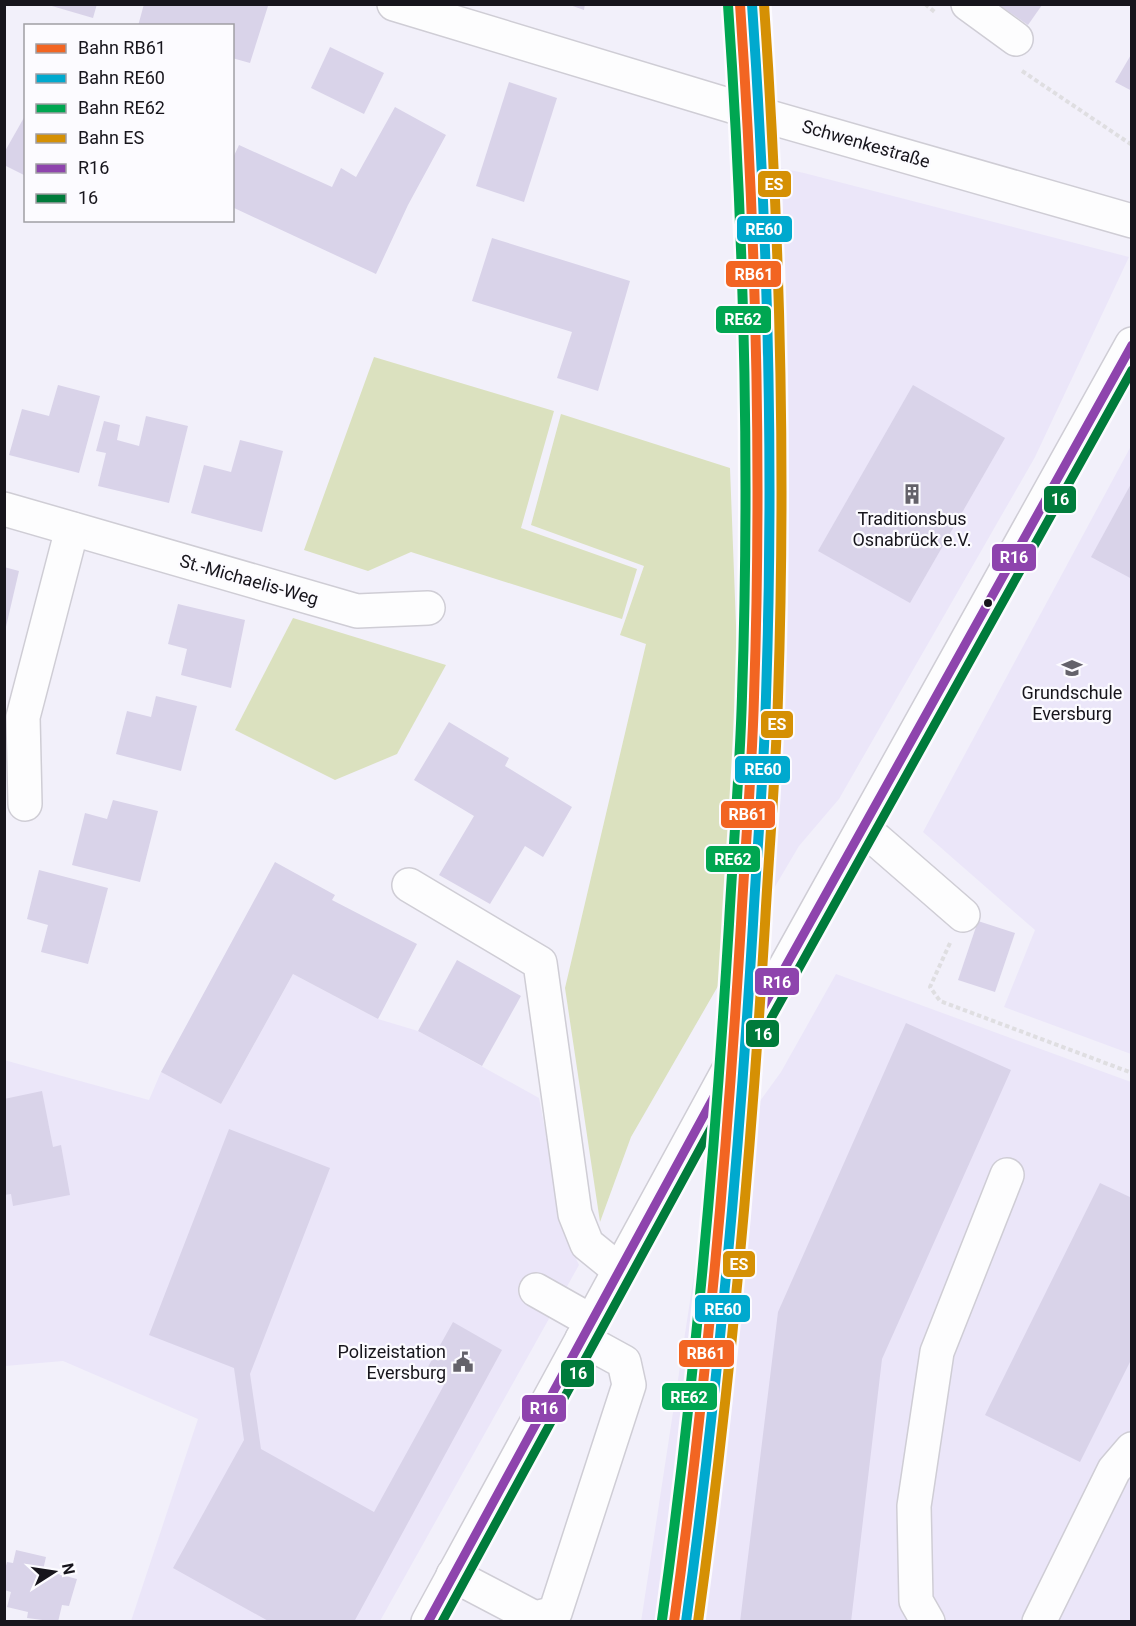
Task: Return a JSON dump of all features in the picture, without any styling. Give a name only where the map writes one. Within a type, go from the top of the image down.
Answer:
[{"type":"street","name":"Schwenkestraße","points":[[394,4],[748,111],[1131,221]]},
{"type":"street","points":[[956,11],[1015,52]]},
{"type":"street","points":[[428,1622],[619,1270],[1131,344]]},
{"type":"street","name":"St.-Michaelis-Weg","points":[[4,509],[357,611],[428,608]]},
{"type":"street","points":[[25,804],[23,717],[72,529]]},
{"type":"street","points":[[863,828],[963,915]]},
{"type":"street","points":[[409,885],[540,963],[575,1214],[587,1244],[619,1270]]},
{"type":"street","points":[[928,1622],[915,1601],[914,1506],[937,1352],[1007,1175]]},
{"type":"street","points":[[453,1575],[535,1618],[555,1613],[629,1385],[624,1362],[536,1290]]},
{"type":"street","points":[[1039,1622],[1114,1470],[1131,1449]]},
{"type":"path","points":[[925,4],[956,11]]},
{"type":"path","points":[[1015,52],[1131,146]]},
{"type":"path","points":[[963,915],[930,987],[940,1001],[1131,1073]]},
{"type":"shaded area","points":[[741,160],[804,173],[1129,257],[1035,457],[839,799],[799,846],[735,954],[749,654],[749,347]]},
{"type":"shaded area","name":"Grundschule Eversburg","points":[[1131,446],[1131,1054],[1004,1007],[1035,930],[923,832]]},
{"type":"shaded area","points":[[293,974],[378,1019],[418,1031],[539,1098],[566,1237],[579,1265],[380,1621],[131,1621],[198,1419],[63,1361],[5,1366],[4,1060],[149,1100],[161,1072],[221,1104]]},
{"type":"shaded area","points":[[836,974],[1131,1082],[1131,1621],[641,1622],[710,1170],[781,1072]]},
{"type":"green space","points":[[374,357],[554,411],[521,528],[637,569],[622,619],[411,552],[368,571],[304,550]]},
{"type":"green space","points":[[561,414],[730,468],[738,677],[729,967],[631,1137],[600,1222],[565,988],[646,644],[620,635],[644,566],[531,525]]},
{"type":"green space","points":[[293,618],[446,665],[397,754],[335,780],[235,730]]},
{"type":"building","points":[[45,4],[97,4],[93,18]]},
{"type":"building","points":[[144,4],[263,4],[268,6],[250,63],[234,59],[234,24],[139,24]]},
{"type":"building","points":[[567,4],[585,4],[584,10]]},
{"type":"building","points":[[999,5],[1042,5],[1028,25]]},
{"type":"building","points":[[330,47],[384,73],[364,114],[311,88]]},
{"type":"building","points":[[1132,53],[1132,91],[1115,82]]},
{"type":"building","points":[[509,82],[557,98],[524,202],[476,186]]},
{"type":"building","points":[[395,107],[446,135],[408,205],[376,274],[234,208],[234,156],[239,145],[332,187],[341,168],[356,177]]},
{"type":"building","points":[[24,118],[24,175],[4,165],[4,153]]},
{"type":"building","points":[[492,238],[630,281],[598,391],[557,378],[572,332],[472,301]]},
{"type":"building","points":[[58,385],[100,396],[79,473],[9,455],[22,409],[49,416]]},
{"type":"building","name":"Traditionsbus Osnabrück e.V.","points":[[913,385],[1005,438],[910,603],[818,551]]},
{"type":"building","points":[[146,416],[188,426],[169,503],[98,486],[106,453],[96,451],[104,421],[120,425],[117,440],[139,446]]},
{"type":"building","points":[[240,440],[283,451],[262,532],[191,513],[204,465],[231,472]]},
{"type":"building","points":[[1132,482],[1132,579],[1091,557]]},
{"type":"building","points":[[4,567],[19,571],[5,631],[4,630]]},
{"type":"building","points":[[178,604],[245,620],[231,688],[181,675],[187,649],[168,644]]},
{"type":"building","points":[[156,696],[197,706],[181,771],[116,754],[127,711],[151,717]]},
{"type":"building","points":[[449,722],[509,758],[505,766],[572,807],[543,857],[525,846],[490,904],[439,875],[474,816],[414,780]]},
{"type":"building","points":[[113,800],[158,811],[140,882],[72,865],[85,813],[107,819]]},
{"type":"building","points":[[275,862],[335,895],[332,900],[417,944],[378,1019],[293,974],[221,1104],[161,1072]]},
{"type":"building","points":[[39,870],[108,888],[88,964],[41,952],[48,925],[27,919]]},
{"type":"building","points":[[978,921],[1015,933],[995,992],[958,980]]},
{"type":"building","points":[[457,960],[521,996],[482,1066],[418,1031]]},
{"type":"building","points":[[906,1023],[1011,1070],[882,1359],[851,1622],[740,1622],[778,1312]]},
{"type":"building","points":[[42,1091],[53,1147],[61,1145],[70,1195],[13,1206],[11,1194],[4,1195],[4,1099]]},
{"type":"building","points":[[229,1129],[330,1168],[250,1374],[261,1449],[374,1512],[444,1385],[424,1374],[453,1322],[502,1350],[354,1622],[270,1622],[173,1568],[244,1440],[234,1368],[149,1335]]},
{"type":"building","points":[[1100,1183],[1132,1198],[1132,1358],[1080,1462],[985,1415]]},
{"type":"building","points":[[16,1550],[46,1557],[43,1570],[77,1579],[69,1606],[62,1605],[58,1622],[27,1618],[28,1612],[7,1607],[11,1592],[4,1590],[4,1573],[7,1562],[13,1563]]},
{"type":"rail line","name":"RB61","points":[[674,1622],[706,1361],[722,1187],[753,725],[757,524],[756,350],[750,177],[740,4]]},
{"type":"rail line","name":"RE60","points":[[686,1622],[718,1361],[734,1187],[765,725],[769,524],[768,350],[762,177],[752,4]]},
{"type":"rail line","name":"ES","points":[[698,1622],[730,1361],[746,1187],[777,725],[781,524],[780,350],[774,177],[764,4]]},
{"type":"rail line","name":"RE62","points":[[662,1620],[694,1360],[710,1186],[741,724],[745,523],[744,350],[734,91],[728,5]]},
{"type":"transit line","name":"R16","points":[[428,1622],[758,1016],[1132,345]]},
{"type":"transit line","name":"16","points":[[442,1622],[769,1022],[1132,370]]},
{"type":"place","name":"Traditionsbus Osnabrück e.V.","points":[[912,494]]},
{"type":"place","name":"Grundschule Eversburg","points":[[1072,668]]},
{"type":"place","name":"Polizeistation Eversburg","points":[[463,1362]]}]
